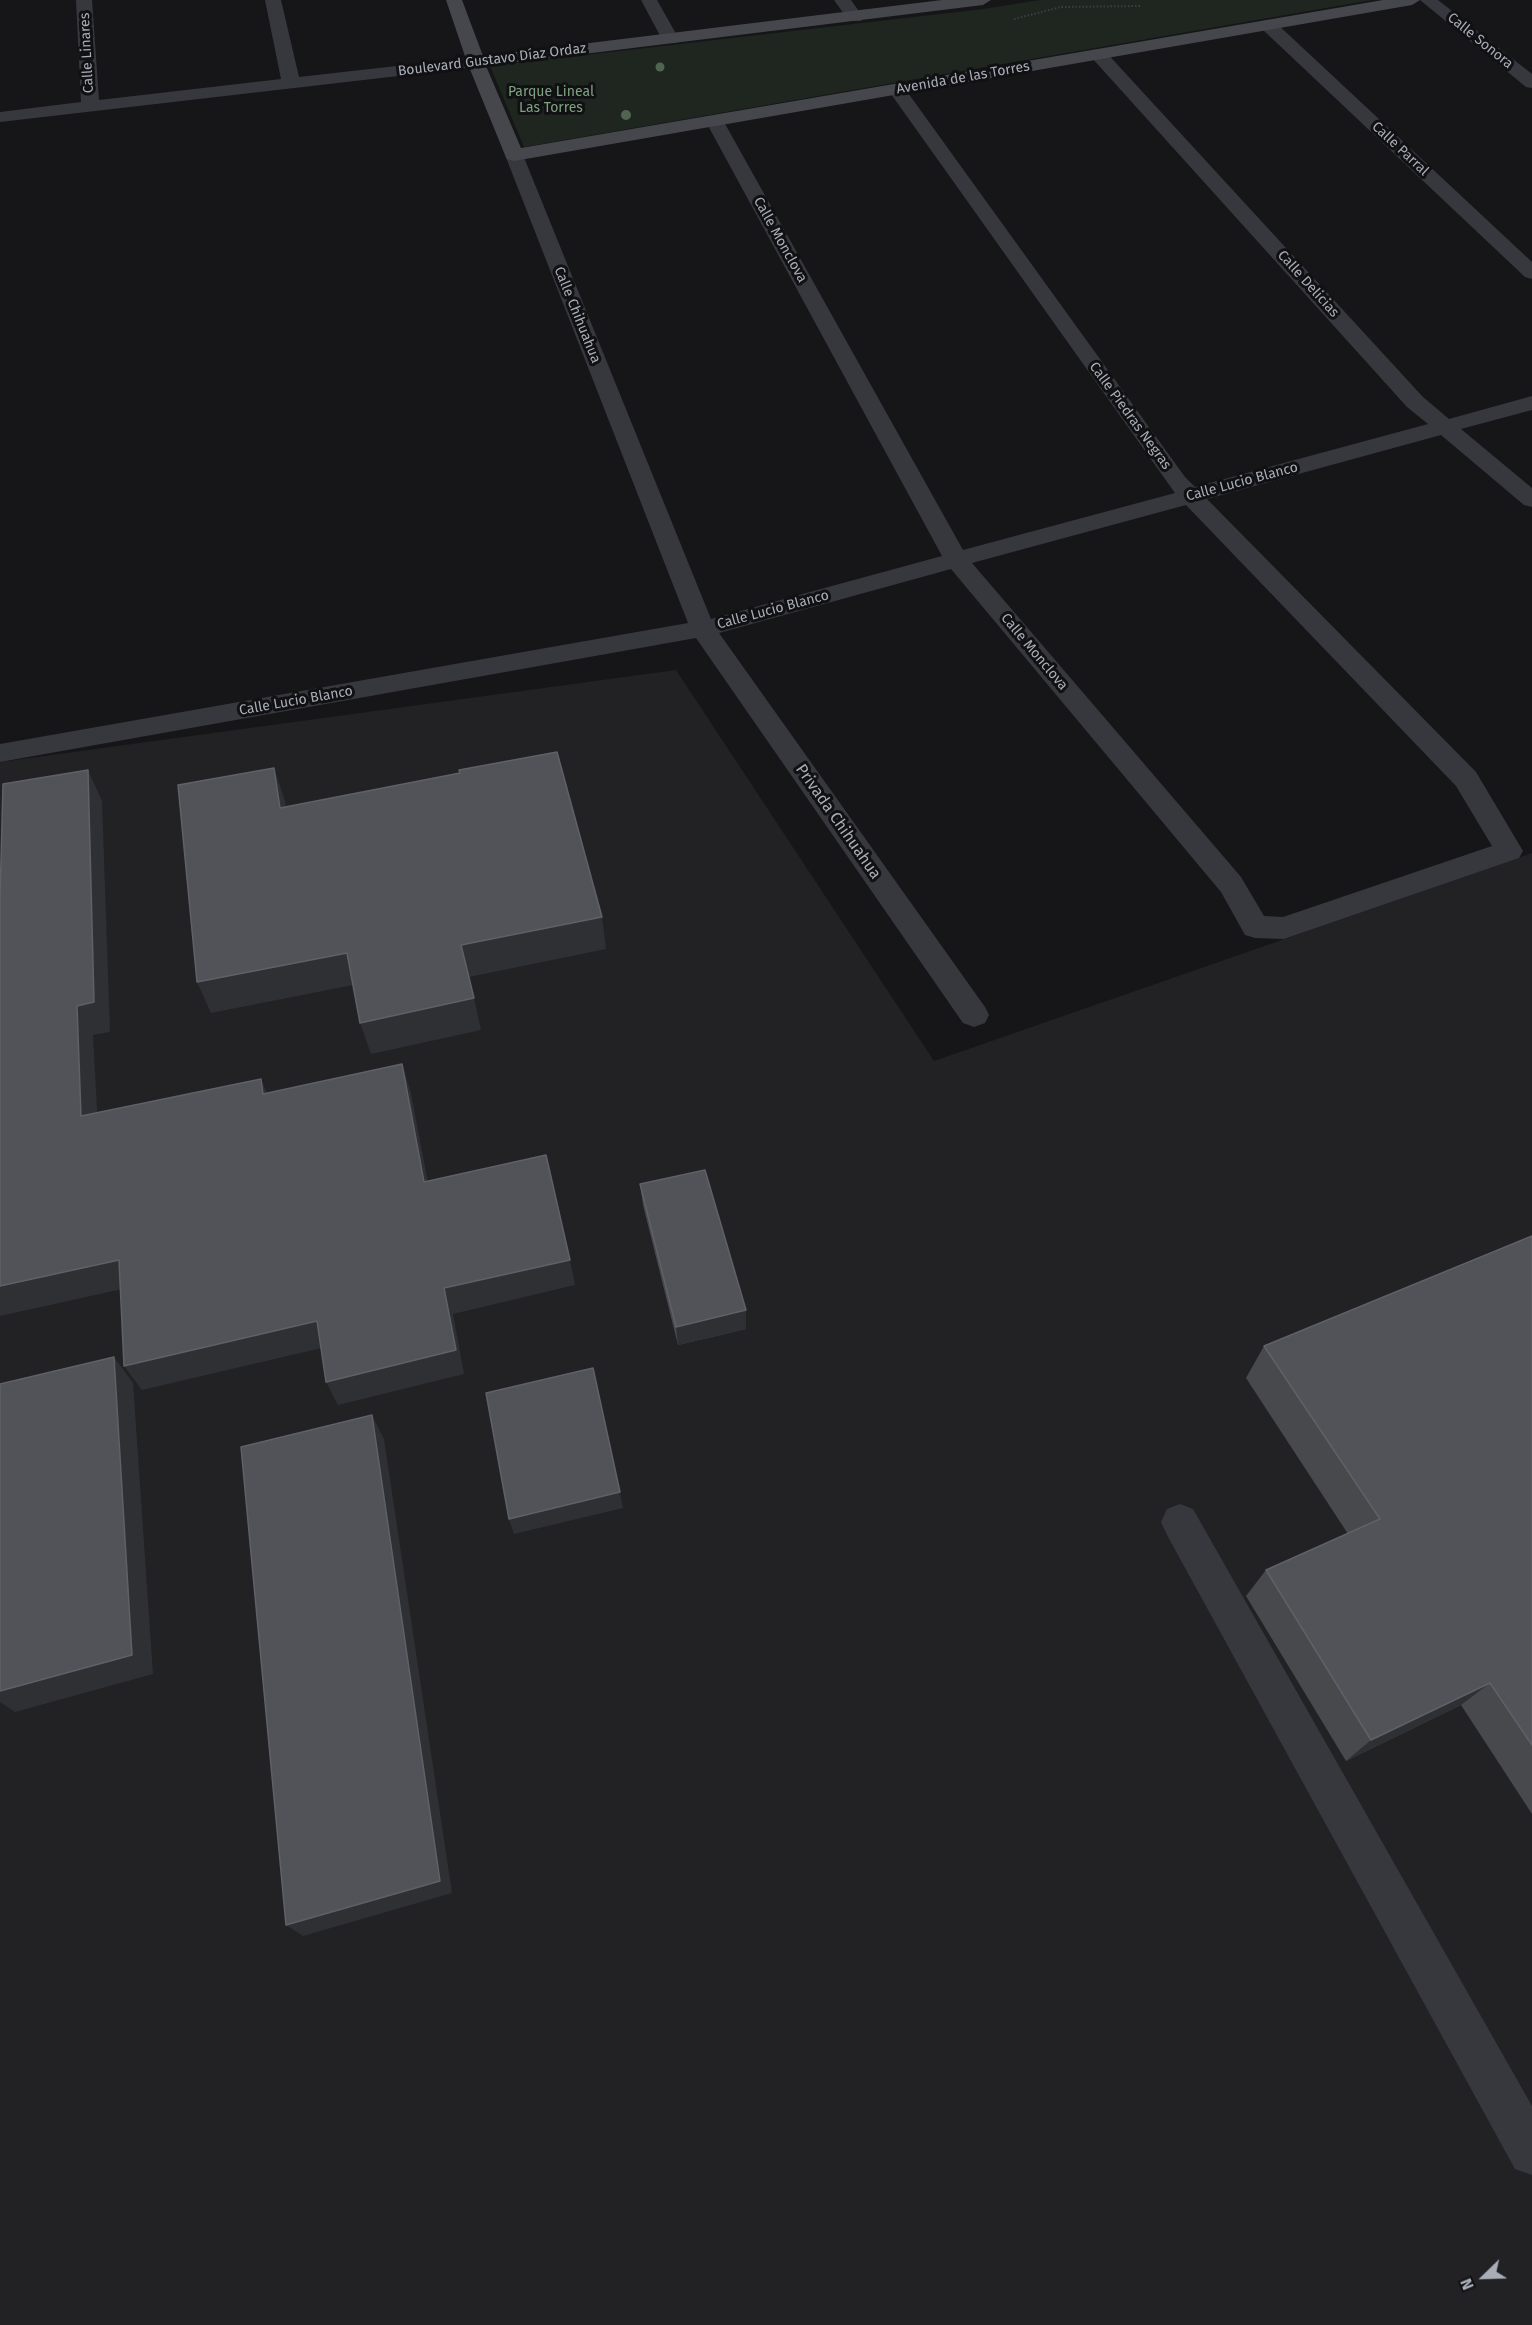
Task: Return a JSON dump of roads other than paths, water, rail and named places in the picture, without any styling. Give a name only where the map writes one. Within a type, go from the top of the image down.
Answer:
[{"type":"street","name":"Calle Linares","points":[[84,0],[90,106]]},
{"type":"street","points":[[273,0],[291,83]]},
{"type":"street","name":"Calle Chihuahua","points":[[454,0],[476,62],[703,629]]},
{"type":"street","points":[[649,0],[670,39]]},
{"type":"street","points":[[842,0],[855,17]]},
{"type":"street","name":"Boulevard Gustavo Díaz Ordaz","points":[[0,117],[983,0]]},
{"type":"street","name":"Avenida de las Torres","points":[[514,155],[1413,0]]},
{"type":"street","name":"Calle Sonora","points":[[1428,0],[1532,83]]},
{"type":"street","name":"Calle Parral","points":[[1268,25],[1532,273]]},
{"type":"street","name":"Calle Delicias","points":[[1098,54],[1414,402],[1532,500]]},
{"type":"street","name":"Calle Piedras Negras","points":[[897,90],[1177,482],[1466,779],[1509,851]]},
{"type":"street","name":"Calle Monclova","points":[[715,122],[956,560],[1231,885],[1255,927],[1284,928],[1509,851]]},
{"type":"street","name":"Calle Lucio Blanco","points":[[0,753],[703,629],[1532,403]]},
{"type":"street","name":"Privada Chihuahua","points":[[703,629],[974,1015]]},
{"type":"street","points":[[1180,1522],[1532,2152]]},
{"type":"park label","name":"Parque Lineal Las Torres","points":[[551,100]]}]
